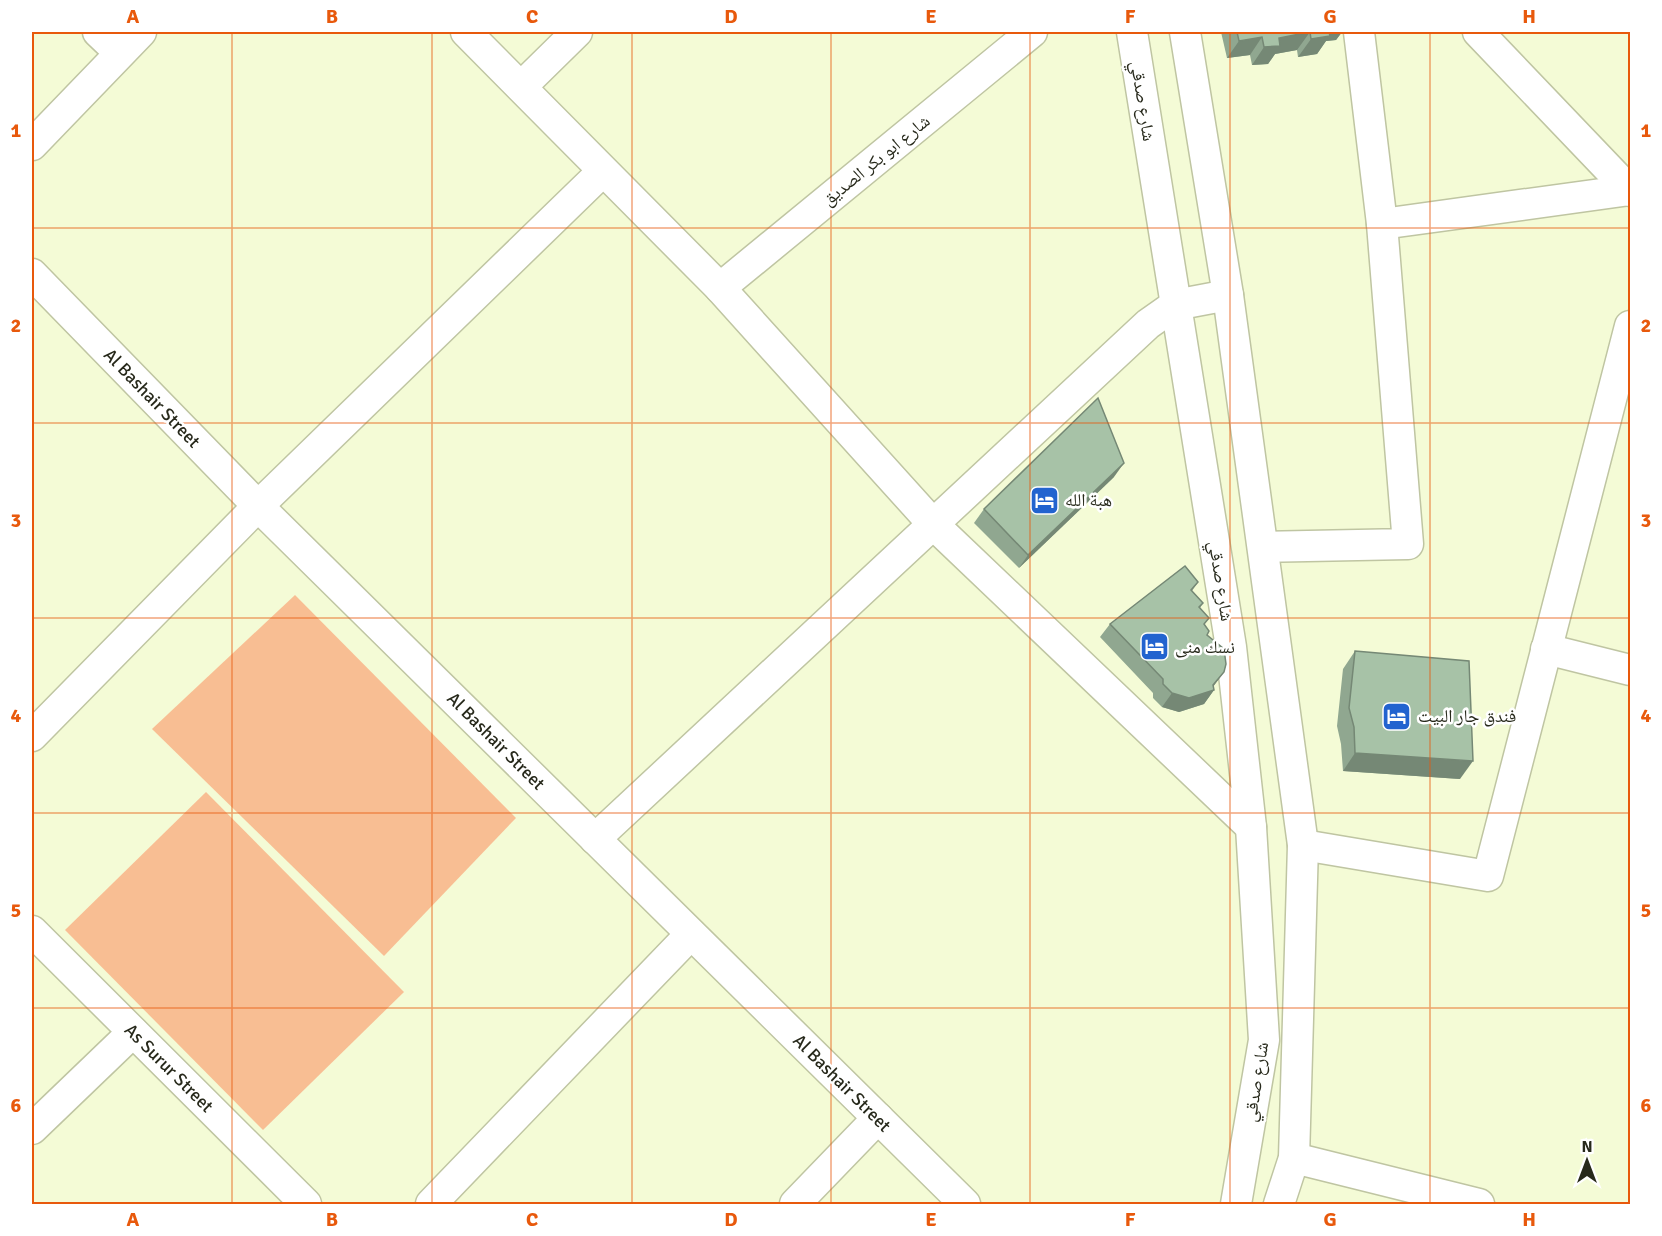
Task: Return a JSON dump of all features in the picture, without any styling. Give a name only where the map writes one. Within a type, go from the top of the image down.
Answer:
[{"type":"street","points":[[98,32],[120,53]]},
{"type":"street","points":[[32,145],[141,32]]},
{"type":"street","points":[[466,32],[720,288],[933,524],[1251,827]]},
{"type":"street","points":[[520,87],[577,32]]},
{"type":"street","name":"شارع ابو بكر الصديق","points":[[720,288],[1032,32]]},
{"type":"street","name":"شارع صدقي","points":[[1132,32],[1231,647],[1251,827],[1264,1040],[1236,1204]]},
{"type":"street","name":"شارع صدقي","points":[[1185,32],[1228,295],[1303,845],[1294,1158],[1279,1204]]},
{"type":"street","points":[[1263,547],[1408,544],[1382,224],[1359,32]]},
{"type":"street","points":[[1478,32],[1630,191]]},
{"type":"street","points":[[32,736],[258,506],[603,171]]},
{"type":"street","points":[[1382,224],[1630,191]]},
{"type":"street","name":"Al Bashair Street","points":[[32,274],[258,506],[965,1204]]},
{"type":"street","points":[[596,839],[1148,324],[1175,305],[1228,295]]},
{"type":"street","points":[[1303,845],[1488,876],[1630,326]]},
{"type":"street","points":[[1546,650],[1630,670]]},
{"type":"street","name":"As Surur Street","points":[[32,931],[306,1204]]},
{"type":"street","points":[[431,1204],[691,934]]},
{"type":"street","points":[[32,1129],[133,1032]]},
{"type":"street","points":[[795,1204],[878,1118]]},
{"type":"street","points":[[1294,1158],[1479,1204]]},
{"type":"shaded area","points":[[295,595],[516,818],[384,956],[152,729]]},
{"type":"shaded area","points":[[206,792],[404,992],[263,1130],[65,930]]},
{"type":"building","points":[[1237,32],[1310,32],[1279,38],[1280,46],[1264,47],[1262,37],[1239,41]]},
{"type":"building","points":[[1310,32],[1329,32],[1330,36],[1311,39]]},
{"type":"building","name":"هبة الله","points":[[1098,398],[1124,463],[1028,555],[984,509]]},
{"type":"building","name":"نسك منى","points":[[1185,566],[1198,582],[1191,590],[1203,603],[1199,607],[1209,618],[1204,624],[1209,631],[1207,635],[1224,649],[1226,664],[1224,672],[1213,685],[1214,690],[1189,698],[1172,693],[1163,684],[1163,679],[1110,624]]},
{"type":"building","name":"فندق جار البيت","points":[[1355,651],[1469,661],[1473,761],[1355,753],[1354,727],[1349,708]]},
{"type":"place","name":"هبة الله","points":[[1044,500]]},
{"type":"place","name":"نسك منى","points":[[1154,647]]},
{"type":"place","name":"فندق جار البيت","points":[[1397,716]]}]
